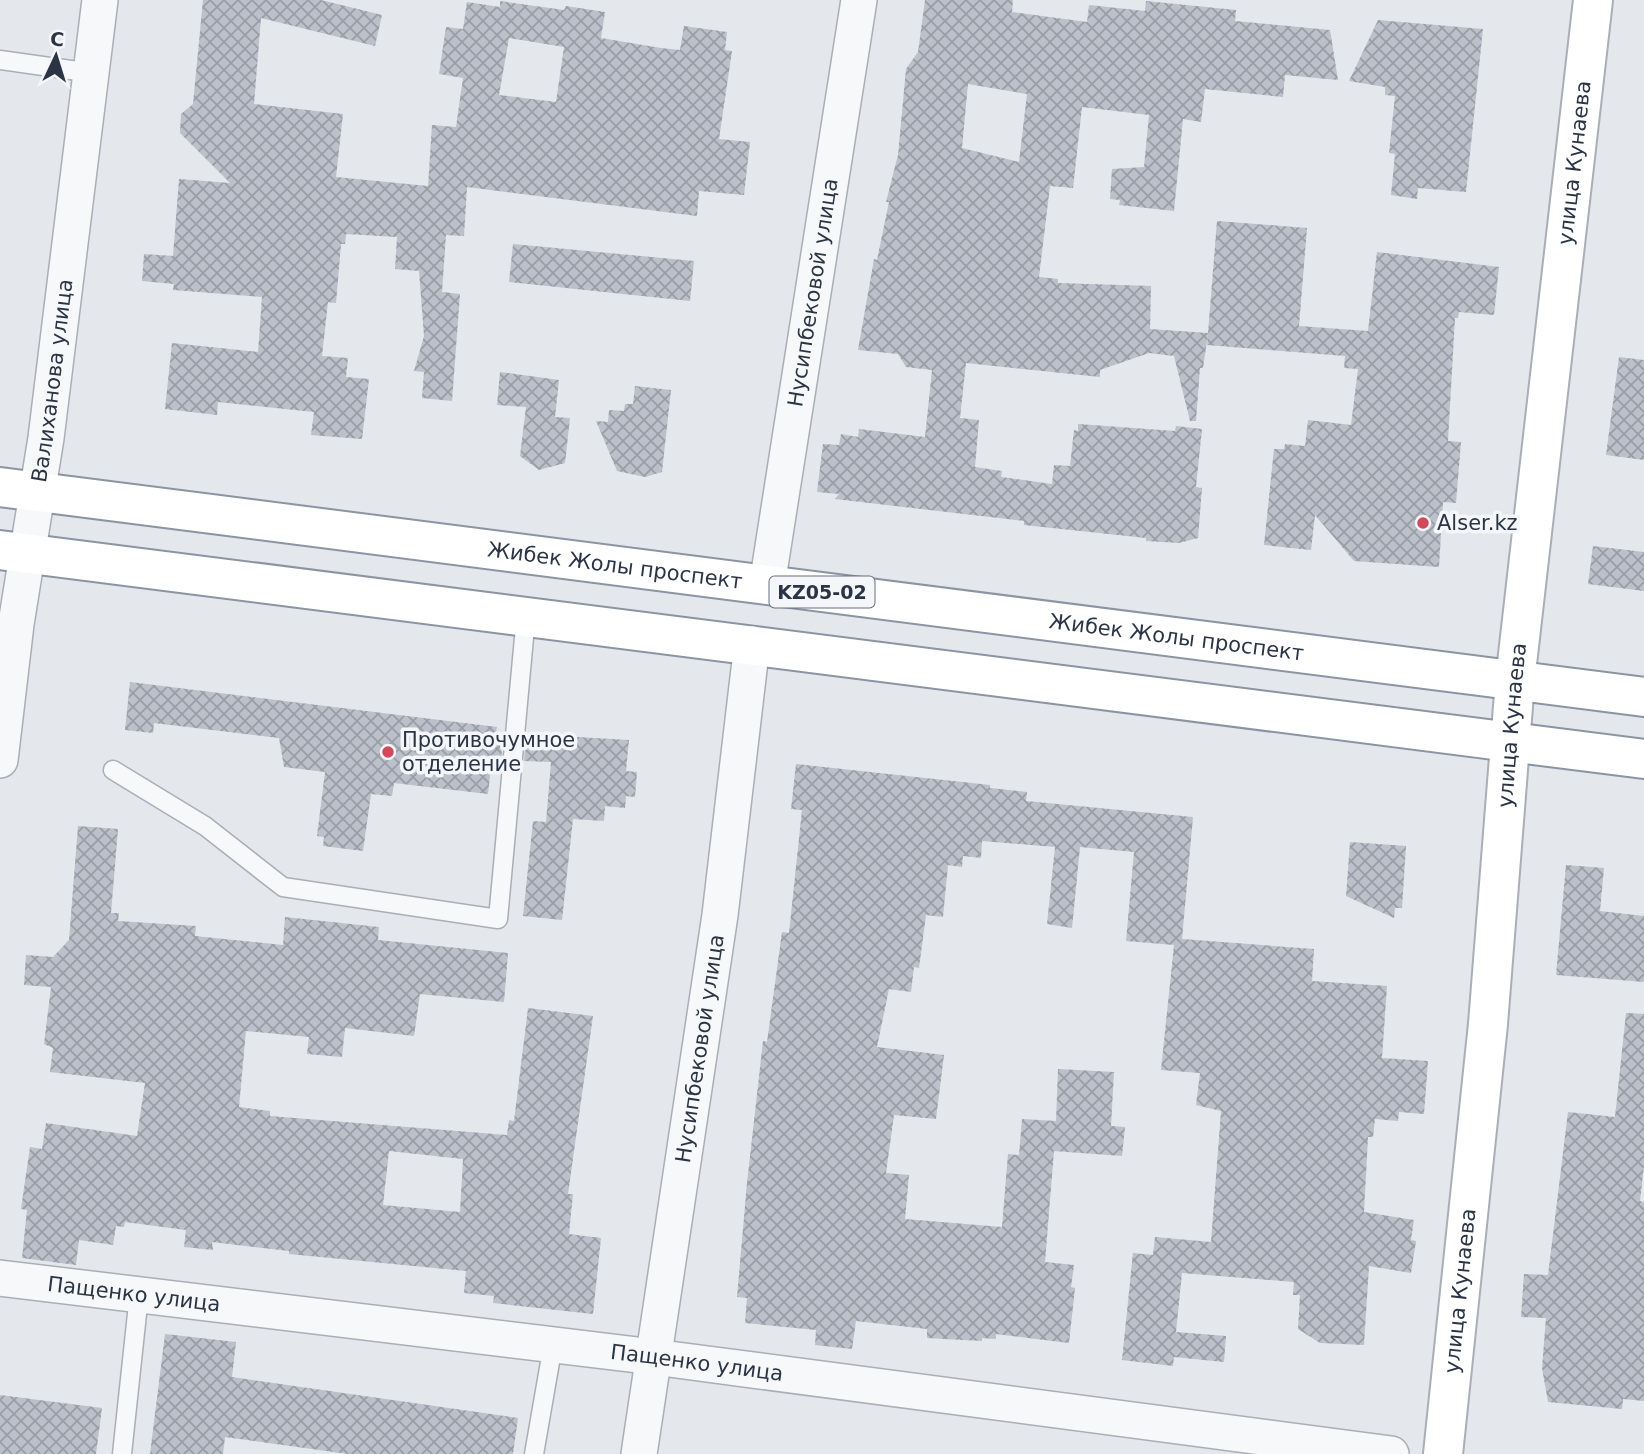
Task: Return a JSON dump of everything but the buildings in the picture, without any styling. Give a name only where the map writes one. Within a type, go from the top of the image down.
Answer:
[{"type":"main road","name":"улица Кунаева","points":[[1443,1454],[1488,1024],[1516,681],[1593,0]]},
{"type":"main road","name":"Жибек Жолы проспект","points":[[0,487],[1644,697]]},
{"type":"main road","points":[[14,551],[1644,759]]},
{"type":"street","name":"Валиханова улица","points":[[0,760],[14,551],[37,492],[100,0]]},
{"type":"street","name":"Нусипбековой улица","points":[[767,585],[859,0]]},
{"type":"street","name":"Нусипбековой улица","points":[[639,1454],[720,915],[752,644]]},
{"type":"street","name":"Пащенко улица","points":[[0,1278],[654,1357],[1391,1454]]},
{"type":"lane","points":[[0,60],[92,73]]},
{"type":"lane","points":[[113,770],[205,826],[283,887],[498,919],[526,616]]},
{"type":"lane","points":[[122,1454],[139,1295]]},
{"type":"lane","points":[[534,1454],[553,1345]]},
{"type":"place","name":"Alser.kz","points":[[1423,523]]},
{"type":"place","name":"Противочумное отделение","points":[[388,752]]}]
